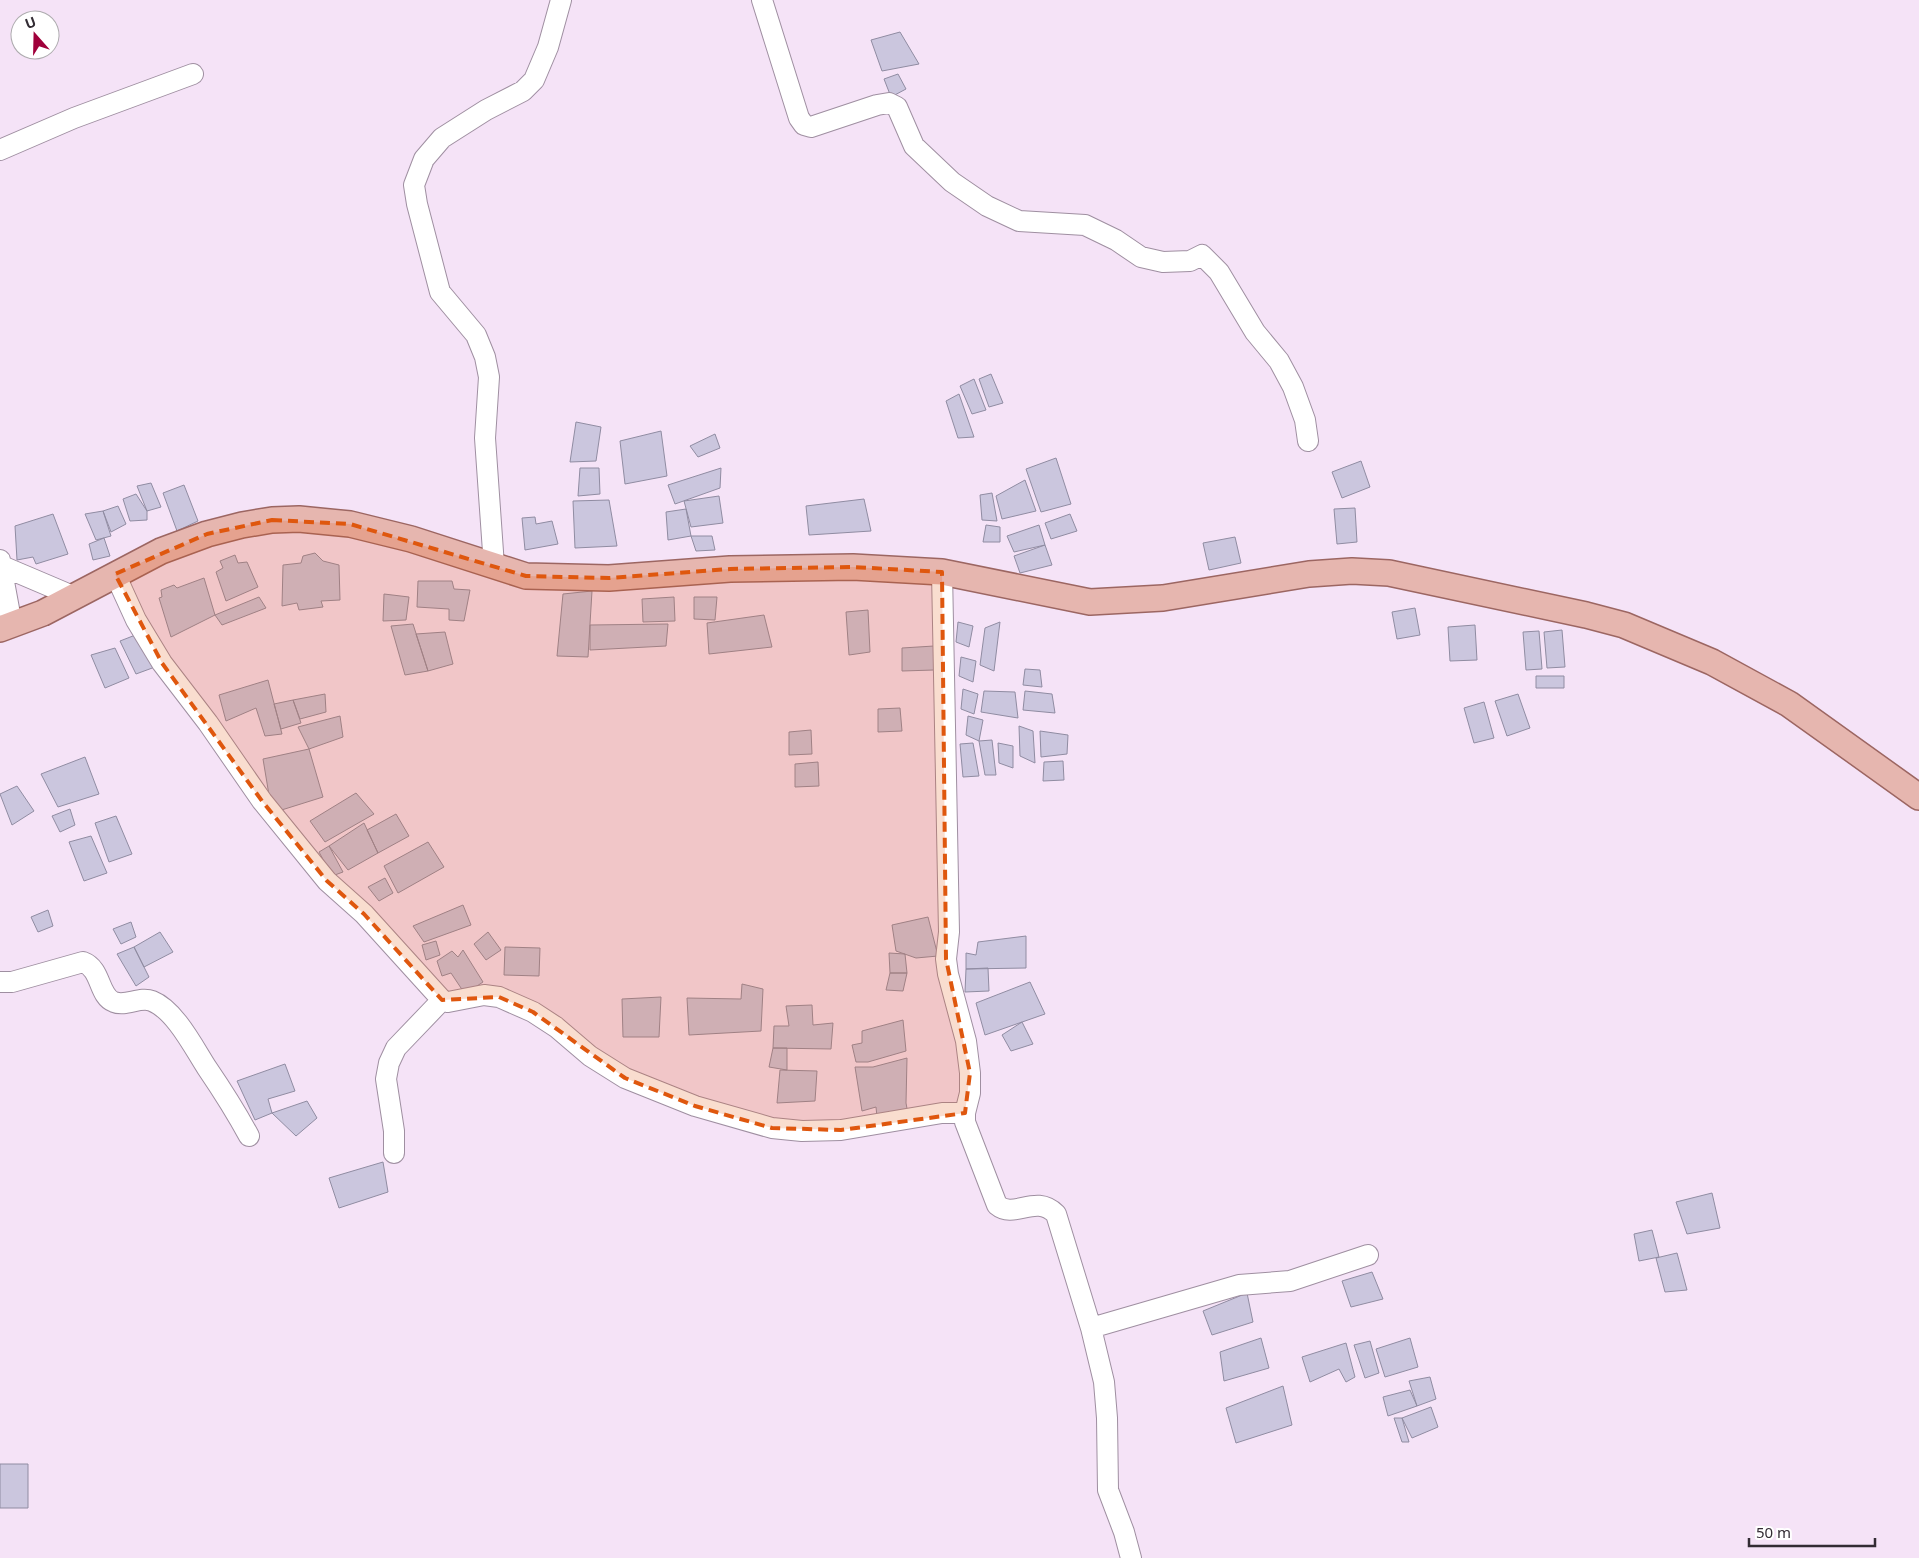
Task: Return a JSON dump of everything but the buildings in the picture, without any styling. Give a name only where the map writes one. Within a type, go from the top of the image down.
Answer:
[{"type":"main road","points":[[6,627],[43,613],[160,552],[207,534],[272,520],[299,519],[350,524],[402,537],[526,576],[591,579],[749,568],[853,567],[942,572],[1090,602],[1163,598],[1309,574],[1352,570],[1389,573],[1586,615],[1624,626],[1712,662],[1789,704],[1919,797]]},
{"type":"street","points":[[494,566],[484,438],[489,377],[487,367],[476,335],[440,292],[416,204],[414,186],[424,159],[442,138],[486,110],[523,91],[534,80],[548,47],[561,0]]},
{"type":"street","points":[[762,0],[799,118],[804,125],[811,127],[877,105],[889,103],[897,107],[914,146],[952,182],[987,206],[1019,221],[1085,225],[1116,240],[1141,257],[1163,262],[1190,261],[1202,255],[1219,272],[1255,332],[1279,361],[1293,387],[1305,420],[1308,441]]},
{"type":"street","points":[[0,150],[74,118],[193,74]]},
{"type":"street","points":[[6,627],[1,563],[75,597]]},
{"type":"street","points":[[942,572],[949,932],[946,959],[948,974],[966,1042],[970,1072],[970,1093],[965,1113],[965,1122],[997,1205],[1002,1209],[1008,1210],[1039,1204],[1050,1207],[1056,1214],[1091,1328],[1104,1382],[1107,1418],[1108,1490],[1124,1532],[1131,1558]]},
{"type":"street","points":[[115,574],[136,620],[162,663],[208,723],[262,801],[327,881],[364,914],[442,1000],[448,1002],[484,995],[499,997],[533,1012],[556,1027],[590,1056],[625,1078],[695,1106],[772,1128],[802,1131],[842,1130],[942,1113],[965,1113]]},
{"type":"street","points":[[0,982],[12,982],[83,962],[90,965],[94,970],[107,995],[113,1002],[146,1000],[157,1004],[179,1024],[228,1098],[249,1136]]},
{"type":"street","points":[[394,1154],[394,1131],[386,1079],[389,1063],[396,1048],[442,1000]]},
{"type":"street","points":[[1091,1328],[1239,1285],[1290,1281],[1368,1255]]},
{"type":"highlighted area","points":[[272,520],[350,524],[526,576],[609,578],[730,569],[853,567],[942,572],[946,959],[970,1073],[965,1113],[841,1130],[772,1128],[695,1106],[625,1078],[533,1012],[499,997],[442,1000],[364,914],[327,881],[262,801],[162,663],[115,574],[207,534]]}]
